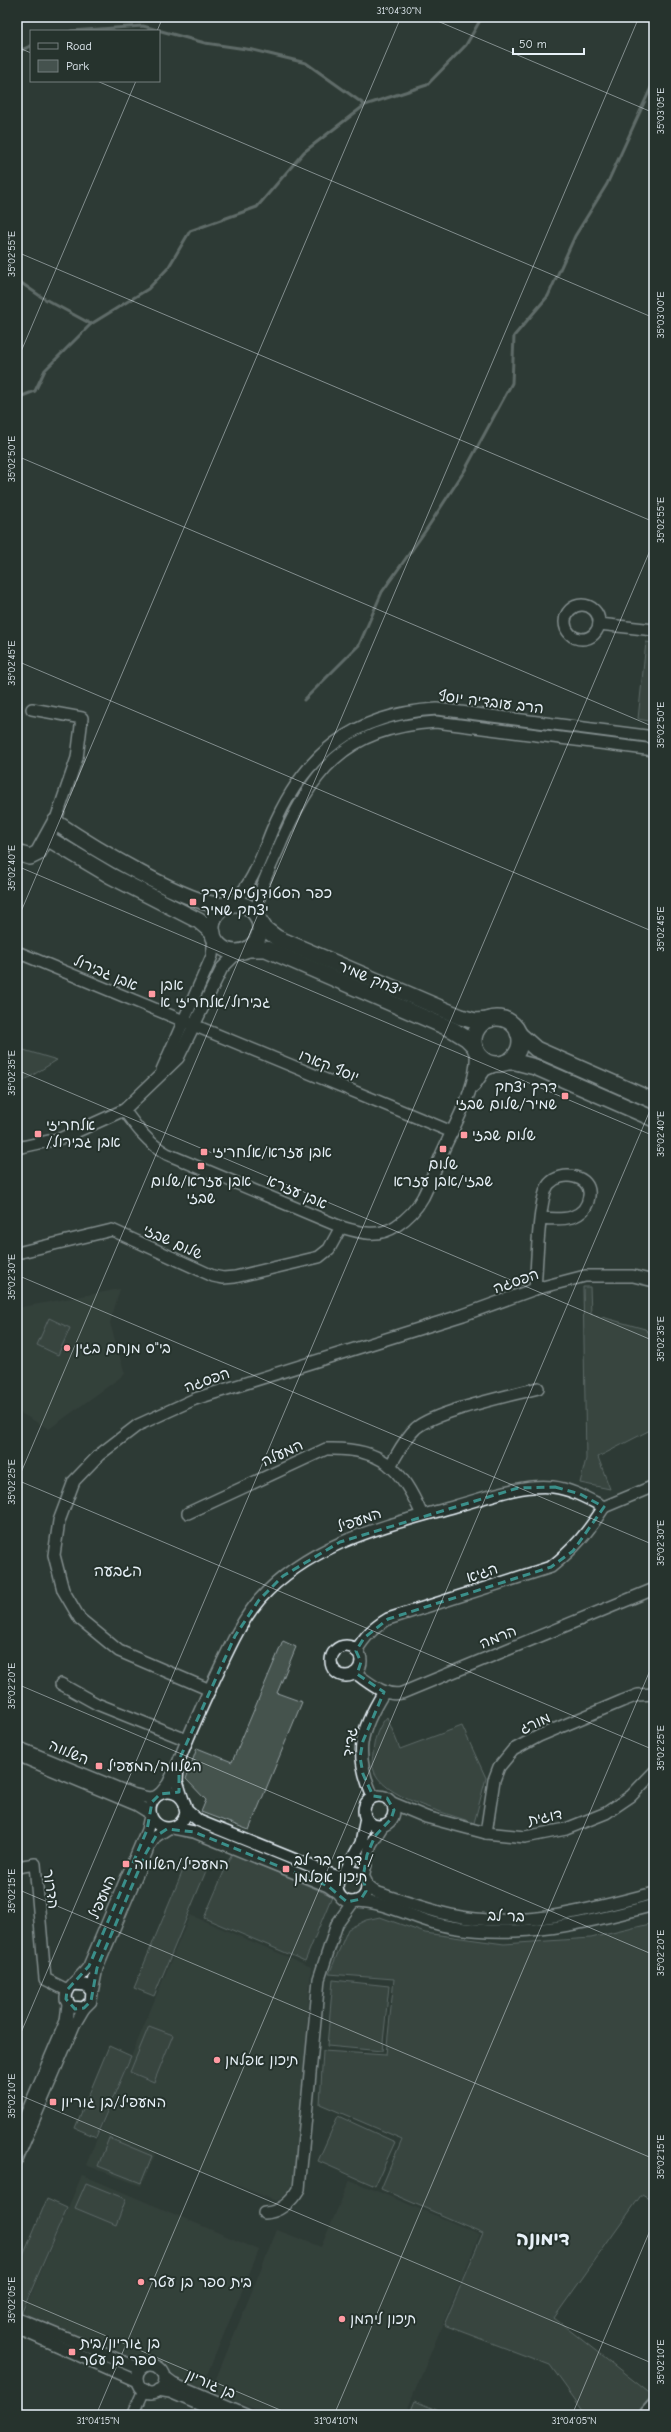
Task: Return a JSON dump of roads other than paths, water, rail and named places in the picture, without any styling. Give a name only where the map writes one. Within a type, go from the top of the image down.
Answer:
[{"type":"main road","points":[[17,853],[30,857],[34,856],[47,838],[55,822],[121,862],[198,900],[215,905],[246,905],[258,918],[259,937],[243,950],[223,948],[199,921],[111,876],[47,838]]},
{"type":"main road","points":[[213,935],[214,918],[218,912],[229,905]]},
{"type":"main road","name":"יצחק שמיר","points":[[258,918],[265,929],[277,938],[462,1017],[475,1021],[489,1020]]},
{"type":"main road","name":"יצחק שמיר","points":[[243,950],[266,950],[460,1033],[475,1048]]},
{"type":"main road","points":[[654,1101],[536,1049],[506,1020],[489,1020],[476,1032],[475,1048],[485,1061],[502,1063],[516,1062],[535,1067],[654,1119]]},
{"type":"main road","points":[[502,1063],[512,1059],[518,1050],[520,1040],[518,1033]]},
{"type":"main road","points":[[647,2415],[654,2407]]},
{"type":"street","points":[[599,624],[654,630]]},
{"type":"street","points":[[32,709],[82,718],[77,758],[55,822]]},
{"type":"street","name":"הרב עובדיה יוסף","points":[[229,905],[248,885],[287,797],[299,777],[331,745],[370,722],[398,713],[437,709],[654,737]]},
{"type":"street","name":"הרב עובדיה יוסף","points":[[258,918],[260,891],[295,810],[310,785],[339,755],[374,734],[415,723],[436,722],[654,750]]},
{"type":"street","points":[[158,1078],[212,956],[213,935]]},
{"type":"street","points":[[17,1148],[62,1138],[124,1110],[178,1058],[195,1027],[222,968],[243,950]]},
{"type":"street","name":"אבן גבירול","points":[[17,952],[195,1027]]},
{"type":"street","name":"יוסף קארו","points":[[195,1027],[452,1132]]},
{"type":"street","points":[[341,1227],[360,1233],[380,1234],[397,1226],[412,1212],[423,1197],[465,1102],[475,1074],[475,1048]]},
{"type":"street","points":[[465,1102],[485,1070],[502,1063]]},
{"type":"street","name":"אבן עזרא","points":[[124,1110],[144,1136],[154,1146],[167,1154],[341,1227]]},
{"type":"street","points":[[535,1288],[542,1200],[549,1183],[560,1177],[571,1176],[581,1179],[588,1185],[590,1195],[586,1209],[576,1217],[559,1219],[541,1218]]},
{"type":"street","name":"שלום שבזי","points":[[17,1253],[112,1230],[213,1276],[236,1277],[318,1257],[328,1249],[341,1227]]},
{"type":"street","name":"הפסגה","points":[[210,1690],[119,1651],[80,1618],[63,1590],[54,1556],[59,1521],[74,1481],[99,1454],[138,1425],[195,1399],[463,1315],[535,1288],[585,1276],[633,1276],[654,1281]]},
{"type":"street","points":[[390,1466],[404,1441],[416,1428],[433,1418],[538,1388]]},
{"type":"street","name":"המעלה","points":[[188,1513],[326,1449],[349,1448],[366,1452],[390,1466],[412,1492],[422,1516]]},
{"type":"street","name":"המעפיל","points":[[157,1796],[168,1784],[235,1636],[259,1600],[283,1576],[340,1542],[518,1488],[538,1486],[555,1487],[580,1494],[604,1507]]},
{"type":"street","points":[[604,1507],[654,1486]]},
{"type":"street","name":"הגיא","points":[[356,1650],[374,1627],[388,1620],[551,1567],[573,1550],[588,1532],[604,1507]]},
{"type":"street","name":"הרמה","points":[[384,1692],[392,1695],[402,1693],[654,1589]]},
{"type":"street","points":[[355,1673],[361,1662],[356,1650],[348,1646],[339,1648],[333,1654],[331,1663],[334,1671],[342,1676],[355,1673],[384,1692]]},
{"type":"street","points":[[61,1684],[98,1704],[187,1740]]},
{"type":"street","name":"גדיד","points":[[373,1797],[363,1774],[360,1757],[369,1721],[384,1692]]},
{"type":"street","name":"מורג","points":[[486,1833],[494,1780],[499,1768],[513,1750],[539,1736],[622,1701],[638,1695],[654,1694]]},
{"type":"street","name":"השלווה","points":[[17,1747],[132,1794],[149,1798],[157,1796]]},
{"type":"street","name":"השלווה","points":[[17,1755],[137,1805],[150,1815]]},
{"type":"street","name":"המעפיל","points":[[179,1760],[177,1781],[184,1804]]},
{"type":"street","name":"דוגית","points":[[390,1802],[426,1817],[486,1833],[525,1836],[580,1825],[606,1813],[631,1796],[654,1772]]},
{"type":"street","points":[[355,1902],[343,1900],[339,1894],[328,1886],[194,1832],[157,1825],[150,1815],[150,1807],[157,1796],[170,1792],[184,1804],[199,1821],[328,1873],[343,1875],[354,1872],[365,1881]]},
{"type":"street","points":[[264,2213],[271,2213],[290,2202],[300,2186],[319,1979],[338,1924],[339,1894],[337,1886],[361,1843],[366,1818],[364,1809],[369,1800],[373,1797],[382,1796],[390,1802],[394,1810],[371,1844],[363,1867],[365,1881],[364,1895],[355,1902],[338,1924]]},
{"type":"street","points":[[170,1828],[182,1821],[184,1804]]},
{"type":"street","name":"המעפיל","points":[[70,1987],[82,1977],[89,1966],[147,1830],[150,1815]]},
{"type":"street","name":"דוגית","points":[[387,1822],[409,1815],[426,1817]]},
{"type":"street","points":[[366,1818],[373,1825],[387,1822]]},
{"type":"street","name":"המעפיל","points":[[92,1992],[97,1968],[149,1846],[156,1836],[170,1828]]},
{"type":"street","name":"הדרור","points":[[17,1866],[35,1864],[45,1979],[70,1987]]},
{"type":"street","name":"בר לב","points":[[365,1881],[375,1892],[452,1915],[496,1920],[533,1920],[578,1913],[654,1893]]},
{"type":"street","name":"בר לב","points":[[355,1902],[371,1903],[450,1927],[495,1932],[534,1932],[580,1925],[654,1905]]},
{"type":"street","points":[[17,2136],[66,2022],[68,2004],[66,1995],[70,1987],[86,1985],[92,1992],[91,2002],[84,2008],[74,2025],[17,2159]]},
{"type":"street","points":[[68,2004],[75,2009],[84,2008]]},
{"type":"street","points":[[17,2318],[141,2369]]},
{"type":"street","points":[[17,2328],[137,2381],[144,2390]]},
{"type":"street","points":[[137,2381],[141,2369],[147,2366],[156,2366],[163,2371],[166,2378],[164,2386],[158,2390],[144,2390]]},
{"type":"street","name":"בן גוריון","points":[[166,2378],[173,2384],[246,2415]]},
{"type":"street","points":[[133,2415],[144,2390]]},
{"type":"street","name":"בן גוריון","points":[[158,2390],[170,2392],[224,2415]]},
{"type":"waterway","points":[[17,398],[35,391],[45,370],[91,324],[148,289],[168,268],[190,231],[257,207],[304,152],[365,105],[427,85],[466,45],[482,17]]},
{"type":"waterway","points":[[85,30],[143,26],[158,30]]},
{"type":"waterway","points":[[160,31],[205,43],[253,50],[306,63],[365,105]]},
{"type":"waterway","points":[[17,52],[30,46]]},
{"type":"waterway","points":[[304,700],[359,645],[382,592],[426,530],[465,470],[512,383],[514,336],[548,296],[575,236],[607,184],[654,81]]},
{"type":"waterway","points":[[17,280],[43,298],[91,324]]},
{"type":"place","name":"כפר הסטודנטים/דרך יצחק שמיר","points":[[193,902]]},
{"type":"place","name":"אבן גבירול/אלחריזי א","points":[[152,994]]},
{"type":"place","name":"דרך יצחק שמיר/שלום שבזי","points":[[565,1096]]},
{"type":"place","name":"אלחריזי /אבן גבירול","points":[[38,1134]]},
{"type":"place","name":"שלום שבזי","points":[[464,1135]]},
{"type":"place","name":"שלום שבזי/אבן עזרא","points":[[443,1149]]},
{"type":"place","name":"אבן עזרא/אלחריזי","points":[[204,1152]]},
{"type":"place","name":"אבן עזרא/שלום שבזי","points":[[201,1166]]},
{"type":"place","name":"בי\"ס מנחם בגין","points":[[67,1348]]},
{"type":"place","name":"השלווה/המעפיל","points":[[99,1766]]},
{"type":"place","name":"המעפיל/השלווה","points":[[126,1864]]},
{"type":"place","name":"דרך בר לב / תיכון אפלמן","points":[[286,1869]]},
{"type":"place","name":"תיכון אפלמן","points":[[217,2060]]},
{"type":"place","name":"המעפיל/בן גוריון","points":[[53,2102]]},
{"type":"place","name":"בית ספר בן עטר","points":[[141,2282]]},
{"type":"place","name":"תיכון ליהמן","points":[[342,2319]]},
{"type":"place","name":"בן גוריון/בית ספר בן עטר","points":[[72,2352]]},
{"type":"district","name":"הגבעה","points":[[118,1570]]},
{"type":"district","name":"דימונה","points":[[543,2238]]}]
